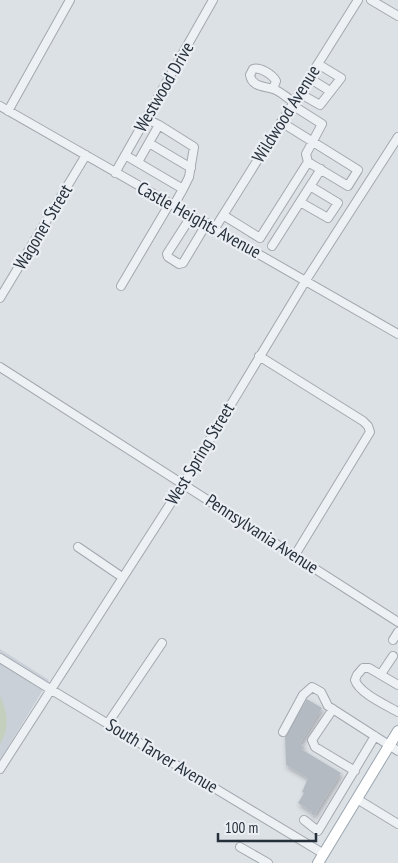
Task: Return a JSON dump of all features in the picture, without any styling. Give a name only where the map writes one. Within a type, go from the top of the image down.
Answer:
[{"type":"main road","points":[[321,858],[378,765],[394,748],[398,731]]},
{"type":"street","points":[[8,111],[70,0]]},
{"type":"street","name":"Westwood Drive","points":[[115,173],[213,0]]},
{"type":"street","name":"Wildwood Avenue","points":[[215,228],[358,0]]},
{"type":"street","points":[[371,0],[398,16]]},
{"type":"street","points":[[299,93],[320,105],[341,78],[318,64]]},
{"type":"street","points":[[309,78],[330,92]]},
{"type":"street","points":[[253,250],[308,162],[306,154],[322,124],[273,89]]},
{"type":"street","name":"Castle Heights Avenue","points":[[0,106],[398,334]]},
{"type":"street","points":[[120,286],[183,188],[191,168],[194,147],[147,119]]},
{"type":"street","points":[[281,122],[358,170],[348,186]]},
{"type":"street","points":[[138,162],[159,126]]},
{"type":"street","name":"West Spring Street","points":[[0,769],[183,484],[306,280],[398,137]]},
{"type":"street","points":[[149,144],[191,168]]},
{"type":"street","name":"Wagoner Street","points":[[0,298],[86,155]]},
{"type":"street","points":[[125,155],[183,188]]},
{"type":"street","points":[[308,162],[361,193]]},
{"type":"street","points":[[272,246],[321,169]]},
{"type":"street","points":[[300,202],[328,218],[338,203],[310,186]]},
{"type":"street","points":[[192,215],[167,254],[168,257],[179,264],[183,263],[207,223]]},
{"type":"street","points":[[223,215],[260,238]]},
{"type":"street","points":[[259,356],[363,422],[368,426],[370,432],[295,555]]},
{"type":"street","name":"Pennsylvania Avenue","points":[[0,367],[398,622]]},
{"type":"street","points":[[78,548],[122,577]]},
{"type":"street","points":[[393,640],[398,632]]},
{"type":"street","points":[[108,723],[162,643]]},
{"type":"street","points":[[381,674],[393,656]]},
{"type":"street","name":"South Tarver Avenue","points":[[0,658],[50,690],[108,723],[321,858]]},
{"type":"street","points":[[398,685],[369,668],[363,668],[355,680],[356,685],[363,691],[398,712]]},
{"type":"street","points":[[283,732],[303,695],[312,687],[321,692],[328,706],[394,748]]},
{"type":"street","points":[[333,709],[312,740],[315,747],[355,771]]},
{"type":"street","points":[[304,820],[318,831],[376,736]]},
{"type":"street","points":[[363,756],[378,765]]},
{"type":"street","points":[[357,799],[398,824]]},
{"type":"street","points":[[328,815],[342,823]]},
{"type":"street","points":[[240,847],[268,863]]},
{"type":"shaded area","points":[[0,649],[49,680],[0,760]]},
{"type":"green space","points":[[0,696],[5,708],[7,726],[0,744]]},
{"type":"building","points":[[307,699],[322,708],[300,744],[302,744],[303,749],[301,749],[341,773],[314,816],[311,814],[312,812],[298,803],[304,793],[302,792],[308,778],[286,765],[285,735]]}]
